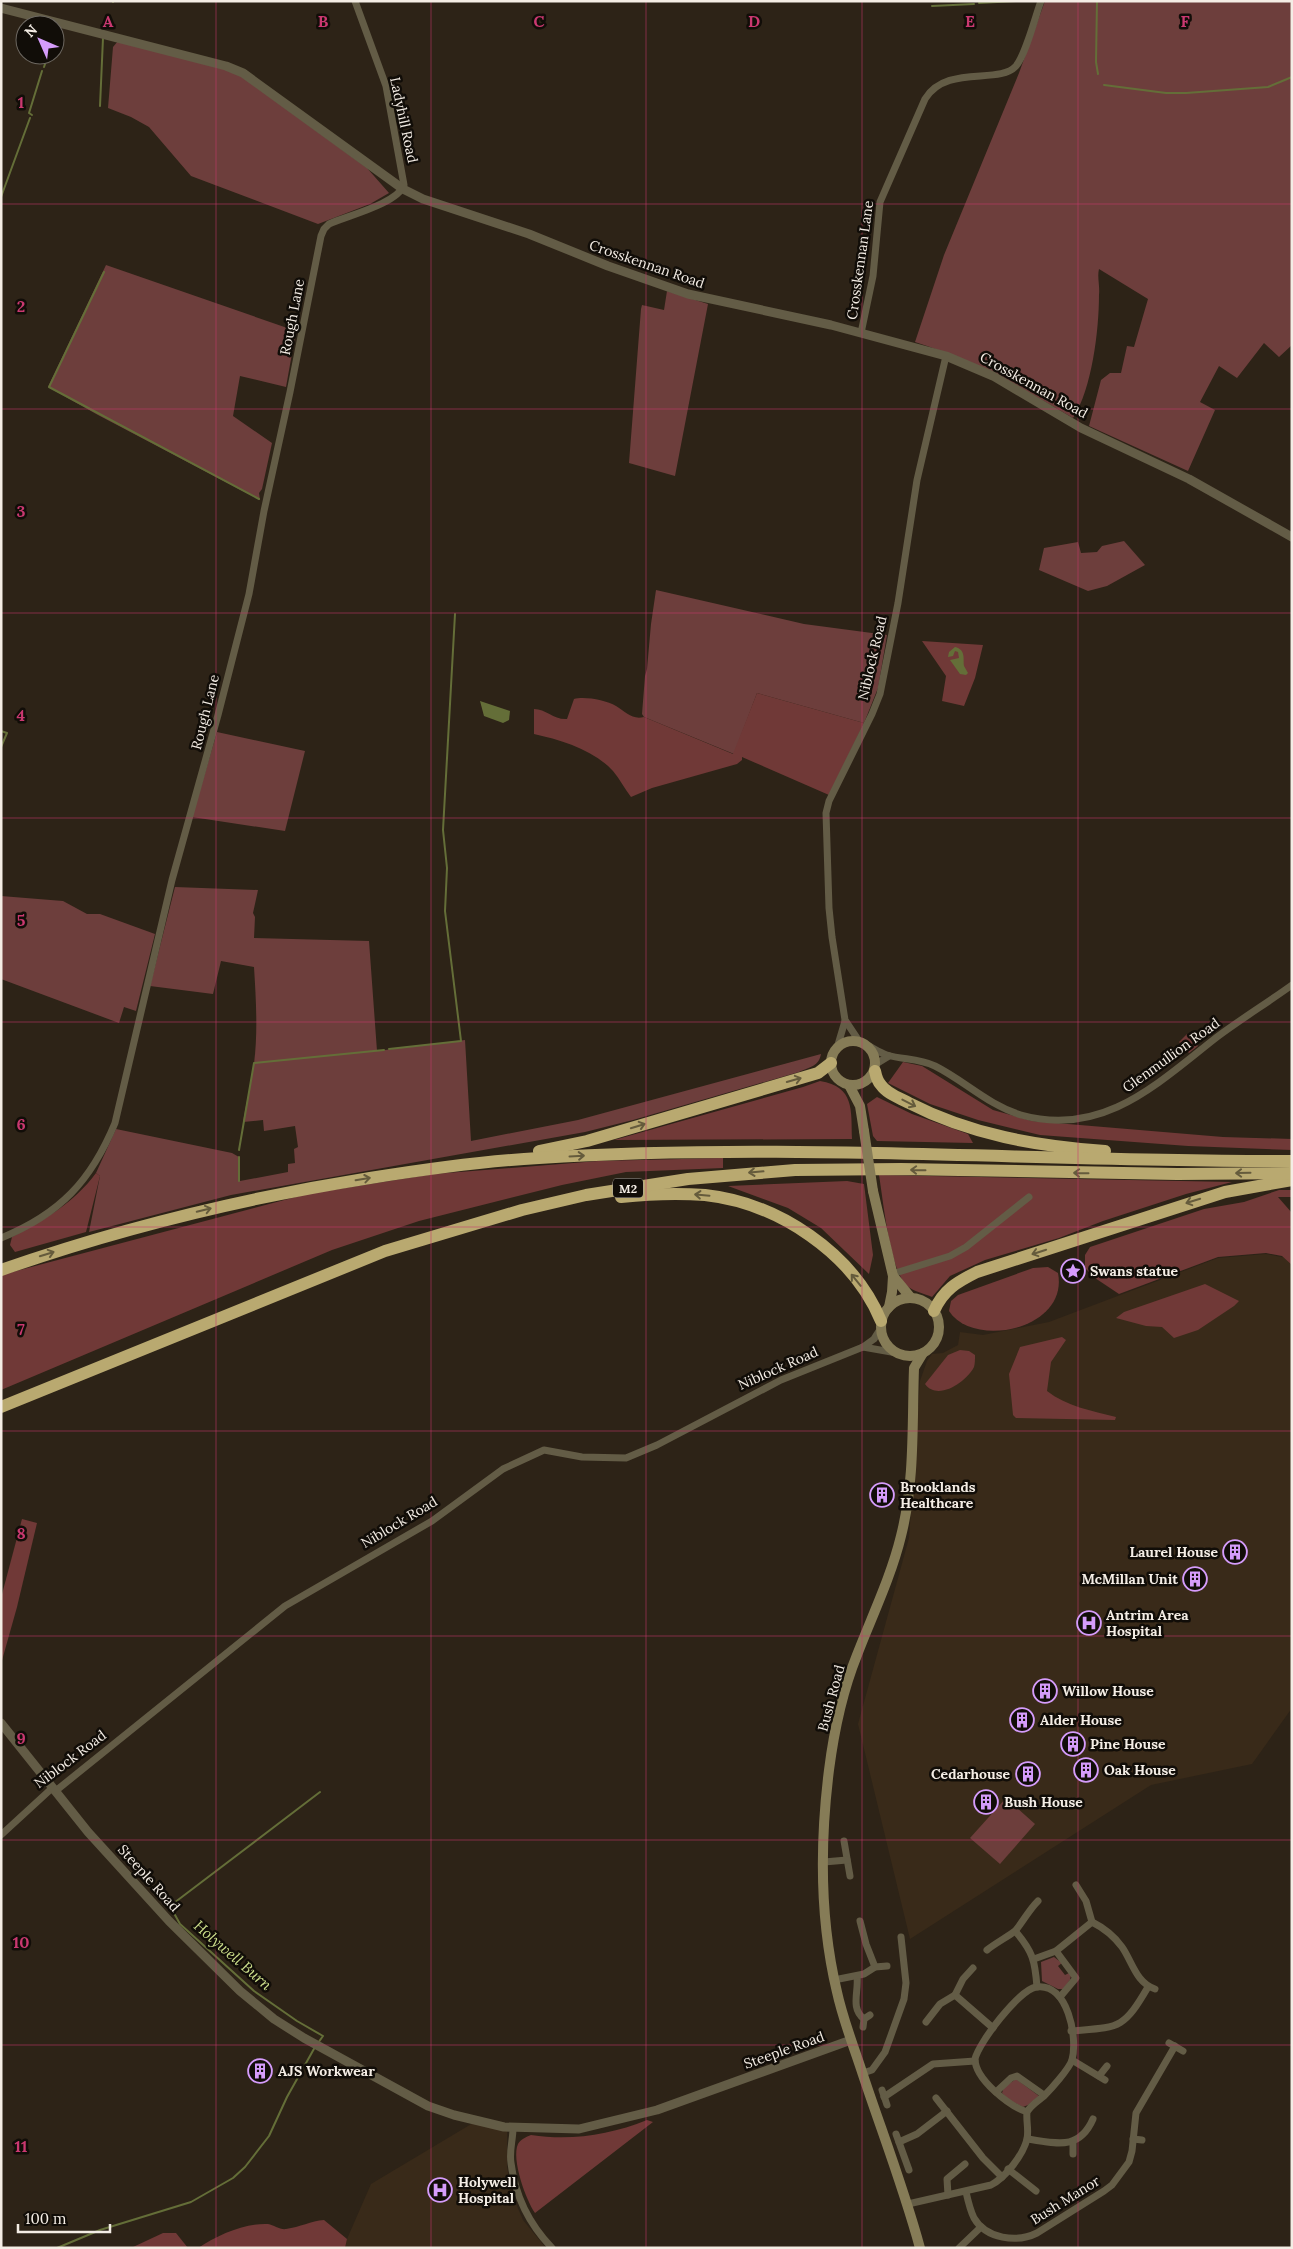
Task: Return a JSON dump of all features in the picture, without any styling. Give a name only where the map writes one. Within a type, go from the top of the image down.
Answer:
[{"type":"highway","points":[[1,1270],[88,1241],[233,1203],[286,1192],[463,1165],[587,1141],[818,1073],[831,1063]]},
{"type":"highway","points":[[875,1068],[880,1084],[890,1094],[956,1124],[997,1136],[1068,1148],[1212,1161]]},
{"type":"highway","points":[[463,1165],[544,1157],[694,1152],[1292,1161]]},
{"type":"highway","name":"M2","points":[[1,1407],[378,1254],[420,1239],[522,1210],[639,1186],[688,1179],[768,1172],[857,1169],[1177,1174],[1292,1173]]},
{"type":"highway","points":[[934,1311],[939,1300],[952,1285],[977,1272],[1225,1192],[1292,1180]]},
{"type":"highway","points":[[522,1210],[606,1198],[676,1194],[707,1196],[750,1206],[788,1222],[829,1251],[873,1302],[881,1324]]},
{"type":"main road","points":[[860,1106],[866,1082],[875,1068],[875,1057],[863,1043],[847,1042],[837,1048],[831,1063],[836,1077],[849,1085],[860,1106],[873,1191],[892,1275],[892,1292],[889,1307],[881,1324],[884,1341],[901,1354],[914,1368]]},
{"type":"main road","points":[[849,1085],[866,1082]]},
{"type":"main road","points":[[892,1275],[911,1298]]},
{"type":"main road","points":[[889,1307],[902,1299],[920,1300],[934,1311],[939,1324],[939,1331],[930,1348],[923,1353],[901,1354]]},
{"type":"main road","name":"Bush Road","points":[[851,2040],[834,1980],[827,1929],[824,1862],[829,1772],[839,1714],[856,1657],[892,1565],[901,1536],[906,1509],[912,1440],[914,1368],[923,1353]]},
{"type":"main road","points":[[851,2040],[908,2204],[920,2248]]},
{"type":"street","name":"Ladyhill Road","points":[[355,1],[388,95],[404,185],[403,189]]},
{"type":"street","name":"Crosskennan Lane","points":[[861,333],[873,276],[880,202],[925,99],[934,88],[945,82],[1004,72],[1014,68],[1022,56],[1041,1]]},
{"type":"street","name":"Crosskennan Road","points":[[1,8],[243,72],[403,189],[423,199],[529,234],[608,266],[688,294],[861,333],[946,356],[993,376],[1082,428],[1189,479],[1292,537]]},
{"type":"street","name":"Rough Lane","points":[[1,1238],[31,1224],[66,1198],[90,1172],[115,1124],[172,880],[218,715],[249,594],[321,236],[329,224],[372,208],[398,194],[403,189]]},
{"type":"street","name":"Niblock Road","points":[[837,1048],[845,1020],[829,908],[826,813],[829,801],[880,694],[898,603],[917,480],[946,356]]},
{"type":"street","name":"Glenmullion Road","points":[[863,1043],[889,1056],[911,1058],[931,1064],[989,1100],[1021,1115],[1051,1120],[1081,1118],[1109,1111],[1143,1094],[1224,1032],[1292,985]]},
{"type":"street","name":"Niblock Road","points":[[845,1020],[863,1043]]},
{"type":"street","points":[[875,1068],[889,1056]]},
{"type":"street","points":[[892,1275],[950,1256],[966,1247],[1029,1197]]},
{"type":"street","name":"Niblock Road","points":[[1,1835],[50,1790],[58,1789],[285,1606],[432,1520],[503,1469],[544,1450],[582,1457],[626,1458],[781,1380],[863,1347],[874,1339],[881,1324]]},
{"type":"street","points":[[863,1347],[901,1354]]},
{"type":"street","name":"Steeple Road","points":[[1,1724],[122,1870],[220,1972],[268,2014],[316,2045],[428,2106],[485,2124],[513,2128],[579,2129],[657,2110],[851,2040]]},
{"type":"street","points":[[844,1841],[850,1876]]},
{"type":"street","points":[[824,1862],[847,1860]]},
{"type":"street","points":[[1071,2031],[1105,2028],[1124,2022],[1152,1988],[1140,1978],[1122,1947],[1103,1928],[1092,1922],[1086,1901],[1076,1885]]},
{"type":"street","points":[[987,1950],[1002,1938],[1016,1932],[1021,1921],[1038,1901]]},
{"type":"street","points":[[860,1921],[875,1967]]},
{"type":"street","points":[[1034,1959],[1056,1950],[1092,1922]]},
{"type":"street","points":[[1016,1932],[1031,1950],[1034,1959],[1037,1987]]},
{"type":"street","points":[[863,2073],[872,2070],[885,2052],[904,1999],[906,1982],[901,1938]]},
{"type":"street","points":[[1056,1950],[1076,1978],[1060,1997]]},
{"type":"street","points":[[834,1980],[864,1974],[875,1967],[887,1966]]},
{"type":"street","points":[[926,2022],[940,2004],[955,1995],[963,1979],[973,1968]]},
{"type":"street","points":[[857,1976],[858,1991],[855,2005],[857,2012],[866,2021]]},
{"type":"street","points":[[908,2204],[992,2185],[1002,2177],[1022,2151],[1027,2139],[1027,2112],[1044,2095],[1072,2060],[1071,2031],[1067,2010],[1060,1997],[1049,1990],[1037,1987],[1024,1994],[993,2028],[980,2044],[975,2062],[982,2075],[996,2092],[1010,2105],[1027,2112]]},
{"type":"street","points":[[955,1995],[993,2028]]},
{"type":"street","name":"Bush Manor","points":[[982,2227],[998,2236],[1022,2238],[1037,2232],[1112,2185],[1129,2162],[1134,2122],[1139,2107],[1172,2045],[1183,2051]]},
{"type":"street","points":[[1072,2060],[1102,2078],[1107,2066]]},
{"type":"street","points":[[887,2105],[883,2093],[933,2064],[975,2062]]},
{"type":"street","points":[[996,2092],[1011,2078],[1017,2076],[1044,2095]]},
{"type":"street","points":[[936,2098],[983,2158],[1002,2177]]},
{"type":"street","points":[[898,2142],[912,2137],[947,2111]]},
{"type":"street","points":[[1027,2139],[1061,2144],[1072,2142],[1084,2133],[1093,2119]]},
{"type":"street","points":[[513,2128],[510,2162],[516,2188],[527,2217],[552,2248]]},
{"type":"street","points":[[896,2134],[909,2170]]},
{"type":"street","points":[[1133,2140],[1142,2140]]},
{"type":"street","points":[[1072,2142],[1073,2154]]},
{"type":"street","points":[[948,2195],[947,2179],[965,2164]]},
{"type":"street","name":"Bush Manor","points":[[1008,2169],[1036,2191]]},
{"type":"street","points":[[959,2248],[982,2227],[972,2214],[966,2192]]},
{"type":"shaded area","points":[[1045,1],[1292,1],[1292,345],[1279,357],[1264,343],[1237,378],[1219,366],[1200,402],[1215,410],[1188,471],[1089,426],[1101,380],[1110,373],[1121,373],[1127,346],[1134,347],[1148,299],[1099,269],[1099,309],[1096,342],[1090,376],[1080,406],[1073,418],[977,366],[915,342],[944,255],[1019,73]]},
{"type":"shaded area","points":[[118,41],[234,71],[367,168],[389,193],[370,204],[318,224],[191,176],[149,127],[131,117],[108,108],[113,47]]},
{"type":"shaded area","points":[[106,265],[296,331],[286,387],[240,376],[233,416],[272,443],[262,489],[259,493],[260,500],[48,387]]},
{"type":"shaded area","points":[[667,291],[708,304],[675,476],[629,463],[641,309],[642,305],[664,310]]},
{"type":"shaded area","points":[[1124,541],[1145,565],[1107,586],[1088,591],[1039,570],[1044,548],[1078,542],[1081,553],[1097,552],[1102,546]]},
{"type":"shaded area","points":[[656,590],[804,624],[887,635],[878,688],[864,723],[757,693],[734,754],[644,717],[642,714],[645,676]]},
{"type":"shaded area","points":[[922,641],[983,645],[975,678],[964,706],[942,701],[946,676]]},
{"type":"shaded area","points":[[955,647],[961,650],[964,657],[964,666],[968,673],[966,675],[960,674],[950,660],[959,658],[958,652],[955,651],[953,656],[948,657],[949,652]]},
{"type":"shaded area","points":[[757,693],[864,723],[829,795],[742,757],[742,760],[737,764],[652,788],[631,797],[613,771],[596,757],[566,743],[534,734],[534,709],[558,718],[567,719],[574,699],[589,698],[612,704],[633,716],[644,717],[733,754]]},
{"type":"shaded area","points":[[480,701],[510,711],[509,720],[503,723],[484,716]]},
{"type":"shaded area","points":[[217,732],[305,751],[285,831],[192,817]]},
{"type":"shaded area","points":[[175,887],[258,890],[253,913],[255,917],[254,938],[369,941],[377,1051],[465,1040],[471,1141],[578,1120],[821,1054],[820,1058],[816,1064],[799,1072],[585,1132],[231,1195],[89,1232],[100,1176],[96,1173],[116,1129],[232,1153],[239,1157],[240,1181],[288,1172],[288,1164],[295,1163],[294,1149],[298,1147],[295,1126],[264,1131],[263,1120],[243,1122],[253,1071],[256,1040],[254,967],[221,961],[213,994],[150,986]]},
{"type":"shaded area","points":[[1,896],[63,901],[87,914],[100,914],[155,934],[136,1011],[124,1007],[119,1023],[1,979]]},
{"type":"shaded area","points":[[1187,1034],[1198,1046],[1189,1053],[1179,1042]]},
{"type":"shaded area","points":[[903,1062],[922,1066],[993,1110],[1032,1121],[1223,1137],[1292,1139],[1292,1150],[1188,1146],[1040,1135],[978,1120],[930,1104],[888,1083]]},
{"type":"shaded area","points":[[820,1081],[840,1089],[849,1101],[852,1119],[852,1139],[614,1140],[803,1087]]},
{"type":"shaded area","points":[[877,1097],[912,1114],[968,1134],[973,1143],[877,1141],[873,1136],[867,1104]]},
{"type":"shaded area","points":[[723,1158],[723,1168],[626,1172],[562,1185],[419,1221],[332,1250],[1,1390],[1,1275],[307,1194],[434,1174],[598,1161]]},
{"type":"shaded area","points":[[96,1173],[100,1176],[86,1232],[15,1252],[10,1245],[12,1237],[58,1210],[78,1193]]},
{"type":"shaded area","points":[[879,1175],[1232,1182],[1186,1194],[1103,1221],[1059,1238],[985,1260],[950,1276],[932,1297],[910,1288],[901,1278],[888,1234]]},
{"type":"shaded area","points":[[847,1181],[864,1184],[873,1255],[869,1274],[821,1228],[788,1208],[728,1186]]},
{"type":"shaded area","points":[[1279,1190],[1292,1190],[1292,1197],[1278,1197],[1292,1213],[1292,1265],[1282,1256],[1266,1253],[1218,1257],[1119,1294],[1095,1278],[1085,1268],[1085,1255],[1090,1247],[1204,1209],[1244,1202]]},
{"type":"shaded area","name":"Antrim Area Hospital","points":[[1266,1254],[1292,1259],[1292,1708],[1252,1764],[1151,1785],[910,1939],[858,1724],[909,1538],[920,1381],[927,1361],[932,1354],[943,1353],[958,1345],[960,1332],[983,1335],[1049,1322],[1218,1258]]},
{"type":"shaded area","points":[[1048,1267],[1058,1273],[1057,1293],[1049,1308],[1035,1320],[1017,1328],[997,1331],[978,1329],[961,1323],[949,1311],[951,1301],[958,1295],[1033,1268]]},
{"type":"shaded area","points":[[1205,1284],[1239,1301],[1198,1330],[1174,1338],[1162,1327],[1146,1326],[1116,1318],[1124,1312]]},
{"type":"shaded area","points":[[1062,1337],[1066,1340],[1051,1362],[1047,1391],[1062,1401],[1116,1417],[1115,1420],[1016,1418],[1013,1415],[1009,1374],[1020,1347]]},
{"type":"shaded area","points":[[960,1350],[969,1351],[975,1355],[974,1367],[965,1378],[952,1388],[944,1390],[937,1391],[925,1384],[948,1355]]},
{"type":"shaded area","points":[[22,1519],[37,1523],[1,1664],[1,1598]]},
{"type":"shaded area","points":[[1006,1798],[1035,1824],[1000,1864],[970,1838]]},
{"type":"shaded area","points":[[1054,1957],[1062,1963],[1058,1966],[1065,1975],[1069,1973],[1071,1975],[1070,1980],[1063,1989],[1058,1989],[1042,1981],[1041,1962]]},
{"type":"shaded area","points":[[1016,2079],[1039,2096],[1023,2107],[1009,2100],[1002,2093],[1004,2087]]},
{"type":"shaded area","points":[[647,2120],[653,2122],[535,2213],[524,2189],[516,2159],[518,2144],[522,2139],[531,2135],[576,2137],[605,2133]]},
{"type":"shaded area","name":"Holywell Hospital","points":[[473,2123],[507,2130],[507,2167],[513,2197],[523,2220],[546,2248],[345,2248],[347,2239],[371,2184]]},
{"type":"shaded area","points":[[324,2220],[347,2239],[345,2248],[198,2248],[223,2234],[259,2224],[268,2224],[286,2229]]},
{"type":"shaded area","points":[[163,2233],[176,2233],[188,2248],[131,2248]]},
{"type":"waterway","points":[[979,3],[1016,1]]},
{"type":"waterway","points":[[1097,1],[1096,62],[1098,74]]},
{"type":"waterway","points":[[932,6],[974,4]]},
{"type":"waterway","points":[[100,106],[103,38]]},
{"type":"waterway","points":[[32,115],[29,113],[42,71]]},
{"type":"waterway","points":[[1104,85],[1166,93],[1186,93],[1268,87],[1292,77]]},
{"type":"waterway","points":[[1,197],[30,118]]},
{"type":"waterway","points":[[104,272],[49,387],[259,499]]},
{"type":"waterway","points":[[389,1049],[461,1041],[445,911],[447,868],[443,830],[455,614]]},
{"type":"waterway","points":[[1,731],[7,733],[1,747]]},
{"type":"waterway","points":[[239,1150],[254,1063],[384,1050]]},
{"type":"waterway","points":[[239,1157],[239,1181]]},
{"type":"waterway","name":"Holywell Burn","points":[[318,2043],[323,2036],[297,2021],[254,1991],[180,1924],[170,1906],[320,1792]]},
{"type":"waterway","name":"Holywell Burn","points":[[57,2248],[100,2230],[191,2202],[233,2178],[245,2167],[269,2136],[287,2097],[315,2047]]},
{"type":"place","name":"Swans statue","points":[[1073,1271]]},
{"type":"place","name":"Brooklands Healthcare","points":[[882,1495]]},
{"type":"place","name":"Laurel House","points":[[1235,1552]]},
{"type":"place","name":"McMillan Unit","points":[[1195,1579]]},
{"type":"place","name":"Antrim Area Hospital","points":[[1089,1623]]},
{"type":"place","name":"Willow House","points":[[1045,1691]]},
{"type":"place","name":"Alder House","points":[[1022,1720]]},
{"type":"place","name":"Pine House","points":[[1073,1744]]},
{"type":"place","name":"Oak House","points":[[1086,1770]]},
{"type":"place","name":"Cedarhouse","points":[[1028,1774]]},
{"type":"place","name":"Bush House","points":[[986,1802]]},
{"type":"place","name":"AJS Workwear","points":[[260,2071]]},
{"type":"place","name":"Holywell Hospital","points":[[440,2190]]}]
